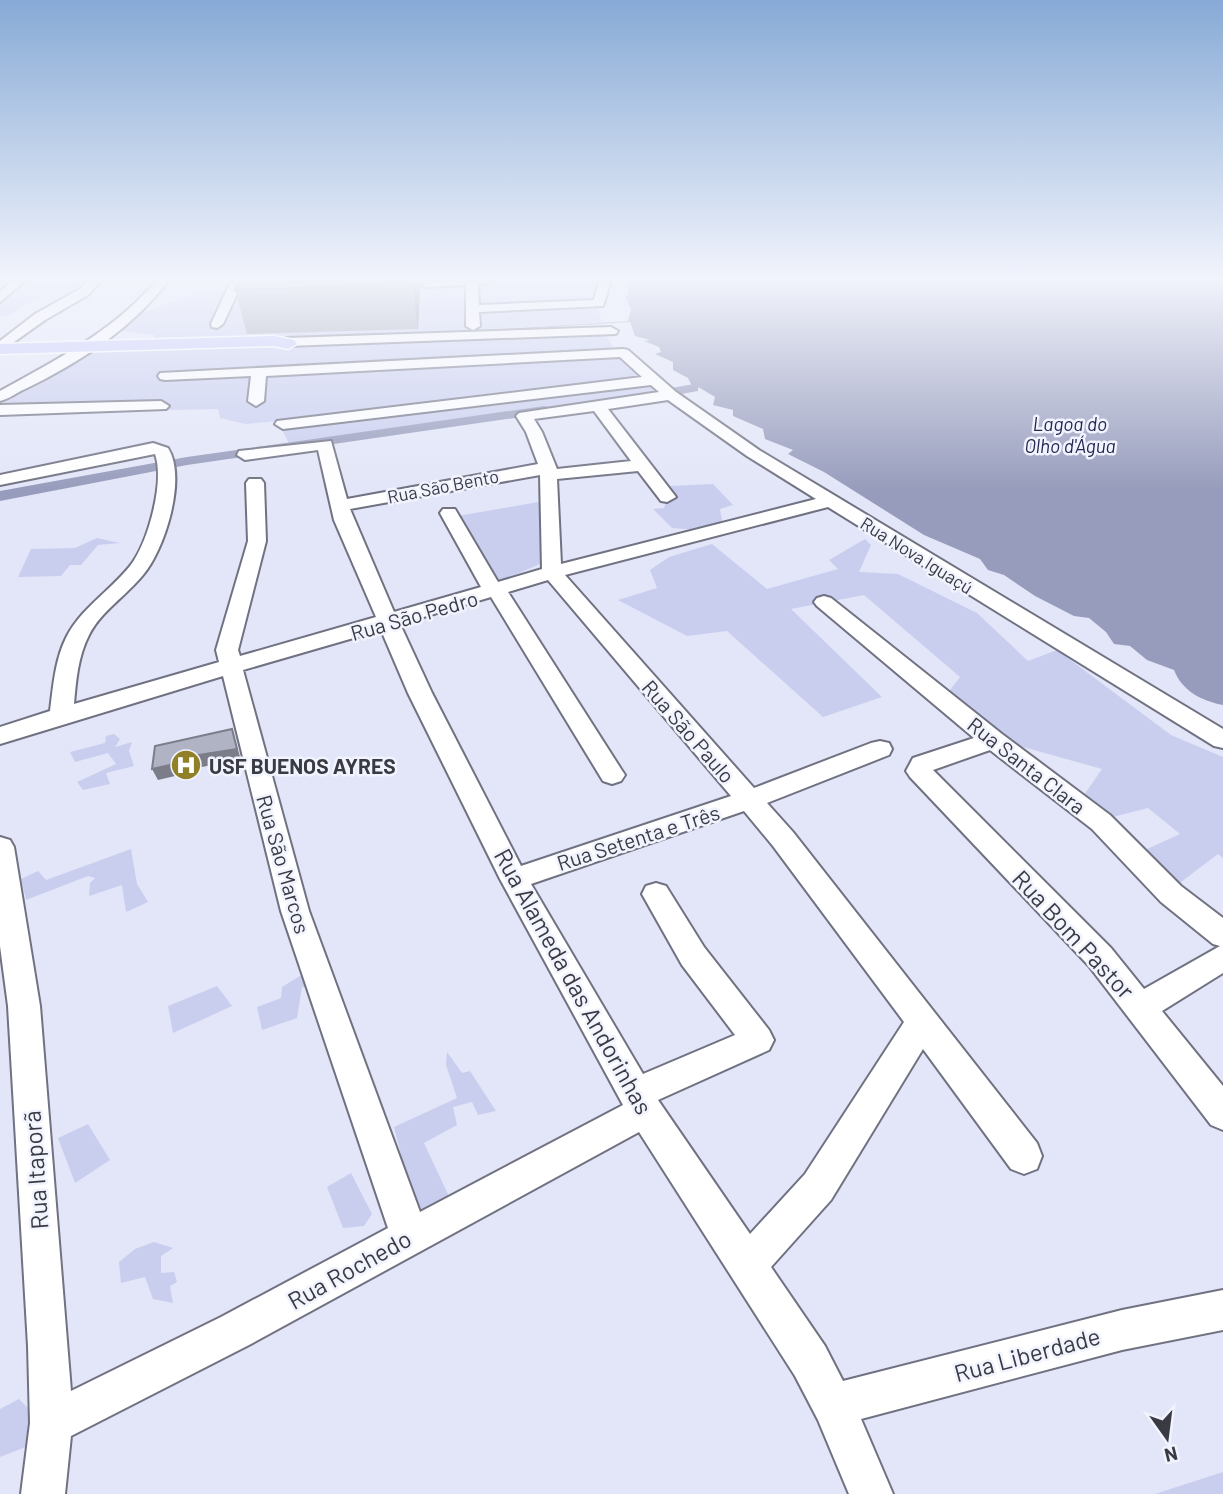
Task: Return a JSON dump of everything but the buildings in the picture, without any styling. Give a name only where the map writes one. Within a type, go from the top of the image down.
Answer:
[{"type":"street","points":[[0,397],[47,373],[80,351]]},
{"type":"street","points":[[276,369],[284,351]]},
{"type":"street","points":[[165,376],[481,362],[478,351]]},
{"type":"street","name":"Rua Nova Iguaçú","points":[[481,362],[623,353],[671,395],[753,453],[1223,740]]},
{"type":"street","points":[[256,401],[259,370]]},
{"type":"street","points":[[284,424],[653,380]]},
{"type":"street","points":[[552,573],[552,519],[548,471],[534,432],[524,416],[671,395]]},
{"type":"street","points":[[0,410],[160,406]]},
{"type":"street","points":[[597,406],[667,497]]},
{"type":"street","name":"Rua Alameda das Andorinhas","points":[[245,455],[326,444],[339,506],[420,693],[514,878],[640,1102],[810,1361],[833,1405],[871,1494]]},
{"type":"street","points":[[0,480],[153,448],[162,451],[168,464],[168,480],[151,546],[139,568],[93,611],[76,639],[66,667],[61,716]]},
{"type":"street","name":"Rua São Bento","points":[[339,506],[548,471],[645,465]]},
{"type":"street","name":"Rua São Marcos","points":[[255,483],[257,541],[227,650],[295,911],[410,1236]]},
{"type":"street","name":"Rua São Pedro","points":[[0,736],[552,573],[830,501]]},
{"type":"street","points":[[449,513],[481,575],[497,591],[612,775]]},
{"type":"street","name":"Rua São Paulo","points":[[552,573],[783,839],[1024,1156]]},
{"type":"street","name":"Rua Santa Clara","points":[[824,602],[993,740],[1101,822],[1171,894],[1223,935]]},
{"type":"street","name":"Rua Bom Pastor","points":[[993,740],[922,764],[919,768],[921,775],[1059,912],[1100,957],[1223,1113]]},
{"type":"street","name":"Rua Setenta e Três","points":[[514,878],[749,800],[880,749]]},
{"type":"street","name":"Rua Itaporã","points":[[0,847],[24,1006],[51,1423],[43,1494]]},
{"type":"street","name":"Rua Rochedo","points":[[51,1423],[235,1331],[410,1236],[640,1102],[758,1040],[692,956],[656,894]]},
{"type":"street","points":[[1140,1007],[1223,958]]},
{"type":"street","points":[[747,1265],[818,1187],[921,1023]]},
{"type":"street","name":"Rua Liberdade","points":[[833,1405],[1122,1330],[1223,1310]]},
{"type":"shaded area","points":[[90,351],[615,351],[621,361],[657,392],[289,443],[277,421],[246,424],[220,418],[218,409],[0,414],[0,404],[68,367]]},
{"type":"shaded area","points":[[713,484],[733,505],[720,509],[722,521],[709,531],[672,528],[653,509],[664,508],[670,486]]},
{"type":"shaded area","points":[[550,500],[547,561],[496,583],[452,517]]},
{"type":"shaded area","points":[[97,538],[120,543],[98,545],[81,565],[70,565],[61,576],[18,577],[31,549],[75,548]]},
{"type":"shaded area","points":[[865,539],[871,545],[859,572],[898,574],[977,613],[1028,661],[1057,650],[1171,735],[1223,757],[1223,858],[1218,854],[1177,885],[1134,855],[1180,834],[1148,808],[1109,818],[1082,798],[1102,769],[1012,744],[947,694],[960,677],[864,595],[791,609],[882,697],[823,717],[727,631],[687,636],[618,600],[657,588],[650,570],[669,557],[712,544],[767,589],[838,569],[829,560]]},
{"type":"shaded area","points":[[114,734],[120,739],[115,747],[132,742],[129,751],[134,766],[106,773],[110,784],[83,790],[77,782],[116,764],[108,753],[75,762],[70,752],[105,743],[106,736]]},
{"type":"shaded area","points":[[131,849],[137,884],[148,902],[126,912],[122,885],[89,896],[90,883],[95,878],[88,876],[26,900],[21,879],[38,871],[46,880]]},
{"type":"shaded area","points":[[308,971],[317,981],[310,998],[310,988],[302,987],[297,1018],[262,1030],[257,1007],[281,998],[282,987]]},
{"type":"shaded area","points":[[217,986],[232,1006],[173,1033],[168,1006]]},
{"type":"shaded area","points":[[447,1052],[462,1073],[470,1071],[496,1111],[478,1115],[472,1102],[453,1107],[457,1125],[424,1143],[453,1205],[418,1222],[394,1127],[457,1098],[446,1065]]},
{"type":"shaded area","points":[[88,1124],[110,1160],[75,1183],[58,1138]]},
{"type":"shaded area","points":[[351,1173],[372,1214],[364,1226],[343,1228],[327,1187]]},
{"type":"shaded area","points":[[154,1242],[173,1248],[161,1256],[161,1273],[174,1272],[177,1282],[170,1286],[173,1303],[153,1299],[145,1277],[121,1283],[119,1262],[135,1249]]},
{"type":"shaded area","points":[[19,1399],[41,1421],[36,1443],[0,1457],[0,1409]]},
{"type":"shaded area","points":[[1223,1472],[1223,1494],[1155,1494]]},
{"type":"water","name":"Lagoa do Olho d'Água","points":[[1223,351],[1223,705],[1208,701],[1187,689],[1174,670],[1147,660],[1130,646],[1114,644],[1106,632],[1089,618],[1074,616],[1035,596],[1004,575],[988,570],[980,559],[924,535],[824,472],[788,454],[793,450],[765,439],[763,429],[733,416],[733,410],[713,405],[715,397],[692,386],[688,378],[673,370],[673,362],[655,354]]},
{"type":"waterway","points":[[649,396],[694,388]]},
{"type":"waterway","points":[[0,496],[187,461],[544,410]]},
{"type":"place","name":"USF BUENOS AYRES","points":[[186,765]]}]
